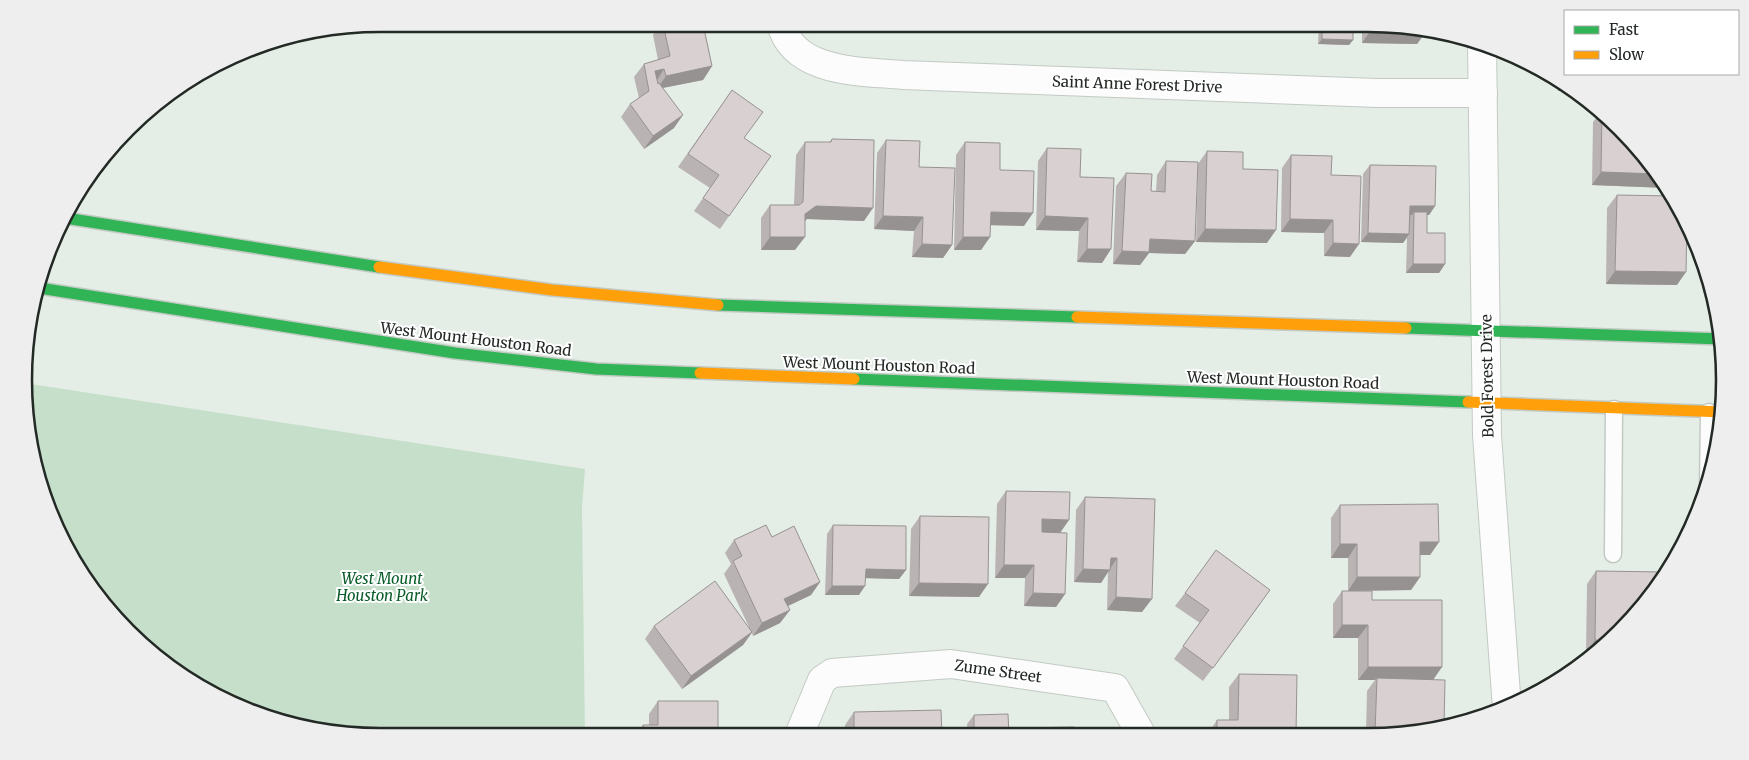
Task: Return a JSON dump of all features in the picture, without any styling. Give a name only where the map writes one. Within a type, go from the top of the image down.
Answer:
[{"type":"main road","points":[[72,219],[463,279],[612,298],[715,305],[1487,329],[1714,339]]},
{"type":"main road","name":"West Mount Houston Road","points":[[44,289],[445,351],[596,369],[1715,412]]},
{"type":"street","name":"Saint Anne Forest Drive","points":[[784,32],[796,50],[818,63],[843,70],[903,75],[1377,93],[1483,93]]},
{"type":"street","name":"Bold Forest Drive","points":[[1482,51],[1487,435],[1508,698]]},
{"type":"street","name":"Zume Street","points":[[802,728],[822,680],[832,673],[951,664],[1115,688],[1137,728]]},
{"type":"lane","points":[[1612,554],[1614,409]]},
{"type":"green space","name":"West Mount Houston Park","points":[[32,384],[585,469],[582,508],[585,728],[380,728],[335,725],[312,721],[268,709],[226,692],[206,681],[168,656],[134,626],[104,592],[68,534],[51,492],[39,448],[35,425]]},
{"type":"building","points":[[665,32],[705,32],[712,66],[666,76],[664,69],[655,71],[658,84],[683,115],[653,136],[630,104],[649,91],[644,64],[670,56]]},
{"type":"building","points":[[1322,32],[1353,32],[1353,40],[1322,39]]},
{"type":"building","points":[[732,90],[763,112],[744,138],[771,156],[729,216],[703,198],[719,175],[688,154]]},
{"type":"building","points":[[1602,122],[1615,134],[1649,174],[1601,172]]},
{"type":"building","points":[[832,139],[874,140],[873,208],[816,206],[805,214],[805,237],[770,237],[770,205],[799,205],[803,202],[805,142],[831,142]]},
{"type":"building","points":[[886,140],[920,141],[919,167],[955,168],[952,245],[922,244],[923,217],[883,216]]},
{"type":"building","points":[[965,142],[1000,143],[1000,170],[1034,171],[1033,213],[991,212],[990,237],[963,237]]},
{"type":"building","points":[[1047,148],[1081,149],[1080,177],[1114,178],[1111,249],[1087,249],[1088,218],[1045,216]]},
{"type":"building","points":[[1207,151],[1243,152],[1243,169],[1278,170],[1276,230],[1205,229]]},
{"type":"building","points":[[1291,155],[1332,156],[1331,175],[1361,176],[1359,244],[1333,243],[1333,220],[1290,219]]},
{"type":"building","points":[[1166,161],[1198,162],[1195,241],[1150,239],[1149,252],[1122,251],[1126,173],[1152,174],[1151,191],[1165,192]]},
{"type":"building","points":[[1370,165],[1436,166],[1435,206],[1410,206],[1409,234],[1368,233]]},
{"type":"building","points":[[1617,195],[1664,196],[1687,239],[1686,272],[1615,271]]},
{"type":"building","points":[[1414,212],[1427,212],[1427,233],[1445,233],[1445,264],[1413,264]]},
{"type":"building","points":[[1006,491],[1070,492],[1069,520],[1042,519],[1042,532],[1067,533],[1065,594],[1033,593],[1034,565],[1004,565]]},
{"type":"building","points":[[1085,497],[1155,499],[1152,599],[1116,597],[1117,558],[1111,558],[1110,570],[1083,569]]},
{"type":"building","points":[[1438,504],[1439,542],[1420,542],[1420,577],[1357,577],[1357,544],[1340,544],[1340,505]]},
{"type":"building","points":[[920,516],[989,517],[988,584],[919,583]]},
{"type":"building","points":[[766,525],[772,537],[794,526],[820,582],[784,599],[790,610],[762,623],[733,561],[742,556],[734,540]]},
{"type":"building","points":[[833,525],[906,526],[906,570],[866,569],[865,586],[832,586]]},
{"type":"building","points":[[1216,550],[1270,590],[1213,668],[1183,646],[1209,610],[1185,593]]},
{"type":"building","points":[[1596,571],[1659,572],[1645,592],[1615,626],[1599,640],[1595,640]]},
{"type":"building","points":[[715,581],[752,632],[691,676],[654,626]]},
{"type":"building","points":[[1342,591],[1372,591],[1372,600],[1442,600],[1442,667],[1368,667],[1368,625],[1342,625]]},
{"type":"building","points":[[1239,674],[1297,675],[1296,728],[1217,728],[1217,720],[1238,720]]},
{"type":"building","points":[[1377,678],[1445,680],[1444,719],[1414,725],[1375,728]]},
{"type":"building","points":[[658,701],[718,701],[718,728],[643,728],[643,725],[658,725]]},
{"type":"building","points":[[941,710],[942,728],[854,728],[854,712]]},
{"type":"building","points":[[1008,714],[1009,728],[974,728],[974,715]]},
{"type":"building","points":[[1074,727],[1074,728],[1017,728]]},
{"type":"traffic: fast","points":[[72,219],[379,267]]},
{"type":"traffic: fast","points":[[44,289],[455,353],[596,369],[700,373]]},
{"type":"traffic: fast","points":[[718,305],[1077,317]]},
{"type":"traffic: fast","points":[[1406,328],[1714,339]]},
{"type":"traffic: fast","points":[[854,379],[1468,402]]},
{"type":"traffic: slow","points":[[379,267],[552,290],[718,305]]},
{"type":"traffic: slow","points":[[1077,317],[1406,328]]},
{"type":"traffic: slow","points":[[700,373],[854,379]]},
{"type":"traffic: slow","points":[[1468,402],[1715,412]]}]
